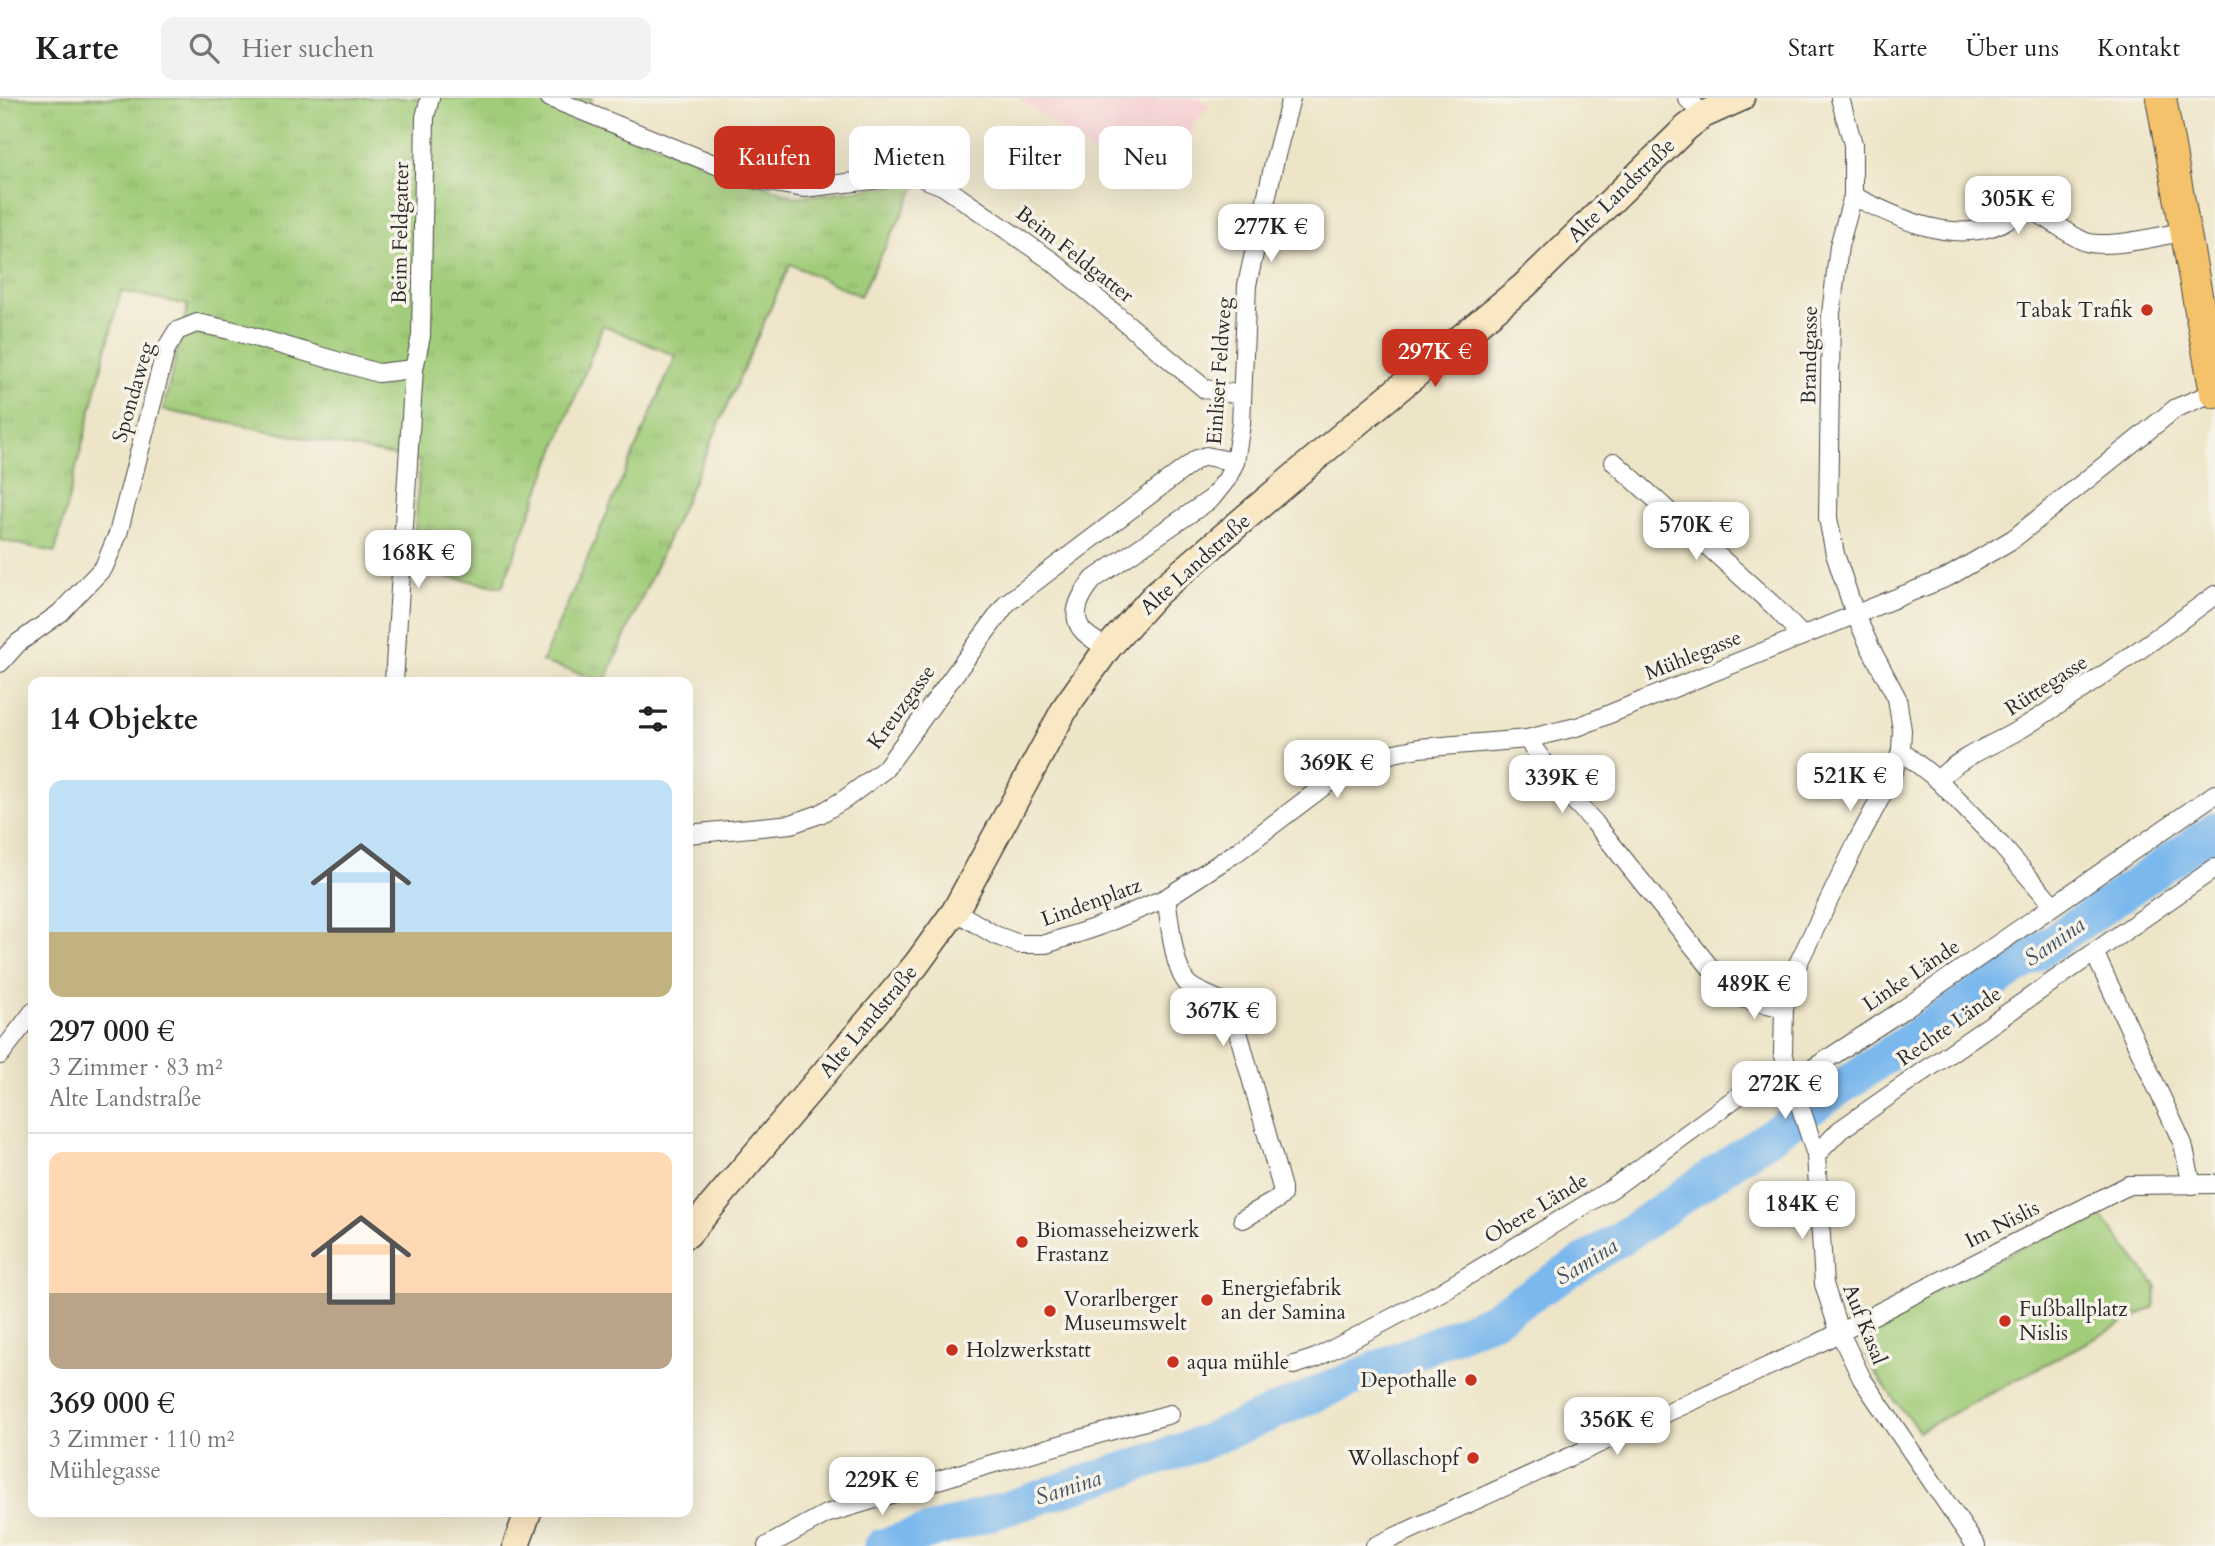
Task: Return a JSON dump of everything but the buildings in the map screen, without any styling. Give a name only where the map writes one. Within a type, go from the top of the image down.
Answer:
[{"type":"main road","name":"Alte Landstraße","points":[[693,1228],[899,984],[955,911],[1067,705],[1107,649],[1157,593],[1358,422],[1524,286],[1673,139],[1695,106],[1741,98]]},
{"type":"main road","points":[[2161,98],[2186,231],[2211,336],[2215,393]]},
{"type":"main road","points":[[516,1546],[526,1517]]},
{"type":"street","name":"Beim Feldgatter","points":[[414,369],[421,336],[425,117],[430,98]]},
{"type":"street","name":"Beim Feldgatter","points":[[550,98],[751,179],[804,188],[915,175],[943,186],[1052,261],[1205,389],[1241,395]]},
{"type":"street","name":"Einliser Feldweg","points":[[1107,649],[1083,631],[1079,622],[1079,601],[1084,590],[1094,579],[1211,499],[1227,479],[1235,462],[1241,424],[1247,285],[1291,98]]},
{"type":"street","name":"Brandgasse","points":[[1840,98],[1853,144],[1853,196],[1839,246],[1831,314],[1828,518],[1835,554],[1855,614],[1897,698],[1902,730],[1901,751]]},
{"type":"street","points":[[1853,196],[1901,220],[1948,230],[1990,228],[2027,211],[2037,213],[2087,242],[2099,244],[2150,239],[2186,231]]},
{"type":"street","name":"Spondaweg","points":[[0,663],[18,643],[60,613],[104,568],[118,534],[166,349],[177,331],[197,323],[378,373],[414,369]]},
{"type":"street","points":[[394,677],[414,369]]},
{"type":"street","name":"Mühlegasse","points":[[1166,898],[1237,852],[1332,779],[1350,769],[1394,753],[1419,748],[1527,738],[1580,726],[1948,577],[2013,538],[2176,408],[2215,393]]},
{"type":"street","name":"Kreuzgasse","points":[[693,834],[791,824],[820,814],[845,799],[885,769],[1007,603],[1197,459],[1206,456],[1235,462]]},
{"type":"street","points":[[1614,462],[1774,606],[1802,636]]},
{"type":"street","name":"Rüttegasse","points":[[1938,780],[1948,770],[2022,728],[2094,682],[2215,595]]},
{"type":"street","points":[[1527,738],[1563,789],[1594,822],[1733,996],[1784,1008]]},
{"type":"street","points":[[1901,751],[1938,780],[2053,905]]},
{"type":"street","name":"Auf Kasal","points":[[1901,751],[1890,780],[1792,976],[1784,1008],[1783,1053],[1814,1147],[1824,1284],[1839,1331],[1862,1379],[1976,1546]]},
{"type":"street","name":"Linke Lände","points":[[1792,1082],[1901,1011],[2215,794]]},
{"type":"street","name":"Rechte Lände","points":[[1814,1147],[2215,868]]},
{"type":"street","points":[[1166,898],[1184,979],[1190,985],[1225,1003],[1233,1014],[1282,1188],[1282,1195],[1278,1199],[1244,1219]]},
{"type":"street","name":"Lindenplatz","points":[[955,911],[995,935],[1019,944],[1046,944],[1097,928],[1166,898]]},
{"type":"street","points":[[2094,952],[2183,1144],[2192,1185]]},
{"type":"street","points":[[0,1055],[28,1019]]},
{"type":"street","name":"Obere Lände","points":[[1294,1365],[1316,1358],[1441,1293],[1613,1188],[1760,1080],[1792,1082]]},
{"type":"street","name":"Im Nislis","points":[[1375,1546],[1817,1344],[2129,1185],[2215,1184]]},
{"type":"street","points":[[767,1546],[826,1514],[1170,1414]]},
{"type":"shaded area","points":[[1020,98],[1199,98],[1209,105],[1192,128],[1192,126],[1099,126],[1099,158],[1085,147],[1085,126],[1057,126]]},
{"type":"green space","points":[[0,98],[592,98],[585,118],[714,167],[714,189],[774,189],[795,197],[865,189],[915,189],[860,296],[790,264],[607,677],[592,677],[542,662],[676,356],[603,325],[502,587],[412,570],[420,461],[163,410],[188,305],[121,291],[55,552],[0,540]]},
{"type":"green space","name":"Fußballplatz Nislis","points":[[2096,1209],[2157,1287],[2154,1307],[1919,1431],[1888,1391],[1868,1358],[1868,1337],[1882,1323],[1880,1319]]},
{"type":"waterway","name":"Samina","points":[[882,1546],[1005,1509],[1197,1445],[1493,1319],[1629,1233],[2215,830]]},
{"type":"place","name":"Tabak Trafik","points":[[2147,310]]},
{"type":"place","name":"Biomasseheizwerk Frastanz","points":[[1022,1242]]},
{"type":"place","name":"Energiefabrik an der Samina","points":[[1207,1300]]},
{"type":"place","name":"Vorarlberger Museumswelt","points":[[1050,1311]]},
{"type":"place","name":"Fußballplatz Nislis","points":[[2005,1321]]},
{"type":"place","name":"Holzwerkstatt","points":[[952,1350]]},
{"type":"place","name":"aqua mühle","points":[[1173,1362]]},
{"type":"place","name":"Depothalle","points":[[1471,1380]]},
{"type":"place","name":"Wollaschopf","points":[[1473,1458]]}]
